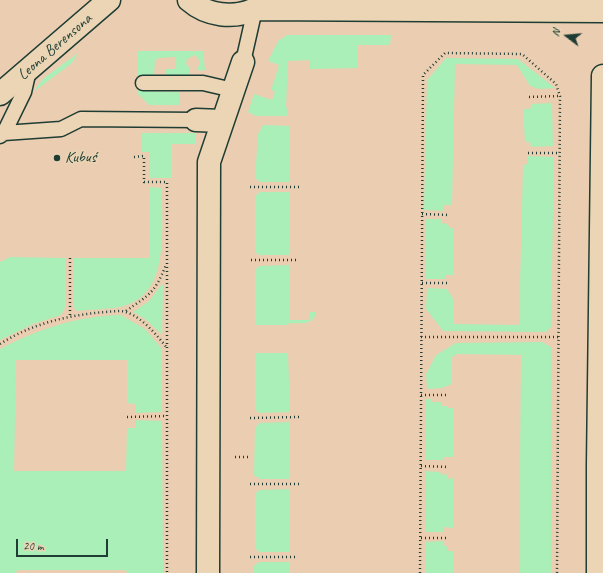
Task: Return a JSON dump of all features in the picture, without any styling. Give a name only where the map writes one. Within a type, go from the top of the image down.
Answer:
[{"type":"street","name":"Leona Berensona","points":[[0,94],[109,0]]},
{"type":"street","points":[[189,0],[211,12],[229,16],[244,14],[252,5],[603,11]]},
{"type":"street","points":[[208,573],[209,162],[243,62]]},
{"type":"street","points":[[598,573],[603,76]]},
{"type":"street","points":[[196,120],[222,121]]},
{"type":"lane","points":[[243,62],[252,5]]},
{"type":"lane","points":[[2,134],[24,92],[29,70]]},
{"type":"lane","points":[[143,83],[202,83],[233,90]]},
{"type":"lane","points":[[2,134],[62,129],[81,119],[196,120]]},
{"type":"path","points":[[420,573],[423,75],[445,53],[522,54],[556,84],[560,96],[557,573]]},
{"type":"path","points":[[529,96],[560,96]]},
{"type":"path","points":[[528,153],[560,153]]},
{"type":"path","points":[[134,157],[144,156],[144,182],[167,182],[167,573]]},
{"type":"path","points":[[250,187],[299,187]]},
{"type":"path","points":[[422,214],[450,215]]},
{"type":"path","points":[[70,258],[70,317]]},
{"type":"path","points":[[251,260],[298,260]]},
{"type":"path","points":[[0,344],[50,322],[87,313],[126,311],[149,295],[158,282],[167,263]]},
{"type":"path","points":[[422,283],[449,283]]},
{"type":"path","points":[[126,311],[145,324],[167,348]]},
{"type":"path","points":[[422,337],[558,337]]},
{"type":"path","points":[[421,394],[449,395]]},
{"type":"path","points":[[126,417],[167,416]]},
{"type":"path","points":[[250,418],[299,417]]},
{"type":"path","points":[[421,466],[449,467]]},
{"type":"path","points":[[250,484],[299,484]]},
{"type":"path","points":[[421,538],[449,538]]},
{"type":"path","points":[[250,557],[298,557]]},
{"type":"green space","points":[[287,35],[391,35],[390,45],[358,45],[358,68],[310,69],[310,60],[288,61],[286,107],[288,116],[256,116],[248,112],[254,94],[272,100],[275,92],[271,90],[279,65],[268,61],[278,41]]},
{"type":"green space","points":[[138,51],[203,51],[205,70],[197,71],[200,61],[195,55],[187,59],[186,64],[190,68],[190,76],[165,75],[165,69],[176,69],[175,57],[159,58],[155,60],[154,75],[143,75],[143,91],[179,92],[179,105],[149,105],[138,94]]},
{"type":"green space","points":[[78,53],[72,63],[36,90],[35,89],[44,78]]},
{"type":"green space","points":[[446,58],[518,59],[555,88],[539,89],[530,86],[517,65],[455,64],[452,205],[444,205],[444,211],[424,210],[427,80]]},
{"type":"green space","points":[[552,103],[553,146],[531,147],[530,142],[525,142],[523,109],[530,109],[532,104]]},
{"type":"green space","points":[[263,125],[290,126],[289,182],[260,182],[255,178],[258,134]]},
{"type":"green space","points":[[142,133],[196,133],[196,144],[172,144],[172,178],[149,178],[149,152],[142,152]]},
{"type":"green space","points":[[528,156],[554,157],[551,327],[546,332],[443,331],[426,309],[427,288],[447,289],[454,300],[454,324],[519,325],[523,165],[528,164]]},
{"type":"green space","points":[[149,187],[162,188],[162,240],[156,275],[148,289],[137,300],[120,307],[77,311],[73,306],[74,258],[149,258]]},
{"type":"green space","points":[[260,192],[290,192],[290,255],[259,255],[255,252],[255,196]]},
{"type":"green space","points":[[426,219],[442,219],[442,223],[447,224],[450,228],[454,228],[453,275],[446,275],[445,279],[425,279]]},
{"type":"green space","points":[[10,257],[66,258],[66,306],[61,315],[33,324],[0,340],[0,262]]},
{"type":"green space","points":[[289,265],[289,320],[309,320],[310,312],[316,312],[315,316],[312,320],[306,323],[289,323],[288,325],[255,325],[255,270],[259,266]]},
{"type":"green space","points":[[162,284],[162,335],[145,319],[133,312],[149,301]]},
{"type":"green space","points":[[121,315],[145,329],[162,349],[162,412],[135,413],[135,404],[127,403],[127,360],[16,360],[14,471],[126,471],[127,428],[135,428],[135,420],[162,421],[163,573],[127,573],[126,570],[17,570],[16,573],[0,573],[0,349],[29,335],[58,325],[89,318]]},
{"type":"green space","points":[[542,342],[551,347],[551,573],[519,573],[521,355],[457,354],[452,357],[452,384],[442,388],[427,389],[426,374],[436,355],[456,343]]},
{"type":"green space","points":[[255,353],[288,353],[290,412],[259,413],[255,409]]},
{"type":"green space","points":[[426,399],[432,399],[432,402],[441,402],[441,406],[447,406],[447,408],[454,408],[454,457],[444,457],[443,460],[425,460]]},
{"type":"green space","points":[[290,422],[290,479],[260,479],[254,475],[255,428],[259,423]]},
{"type":"green space","points":[[425,471],[440,472],[441,474],[447,475],[448,479],[453,478],[453,528],[444,527],[444,532],[425,532]]},
{"type":"green space","points":[[290,489],[290,552],[259,552],[255,548],[255,494],[259,490]]},
{"type":"green space","points":[[443,541],[443,546],[447,546],[447,551],[453,551],[453,573],[426,573],[425,542]]},
{"type":"green space","points":[[259,562],[290,562],[290,573],[254,573],[254,566]]},
{"type":"place","name":"Kubuś","points":[[57,158]]}]
